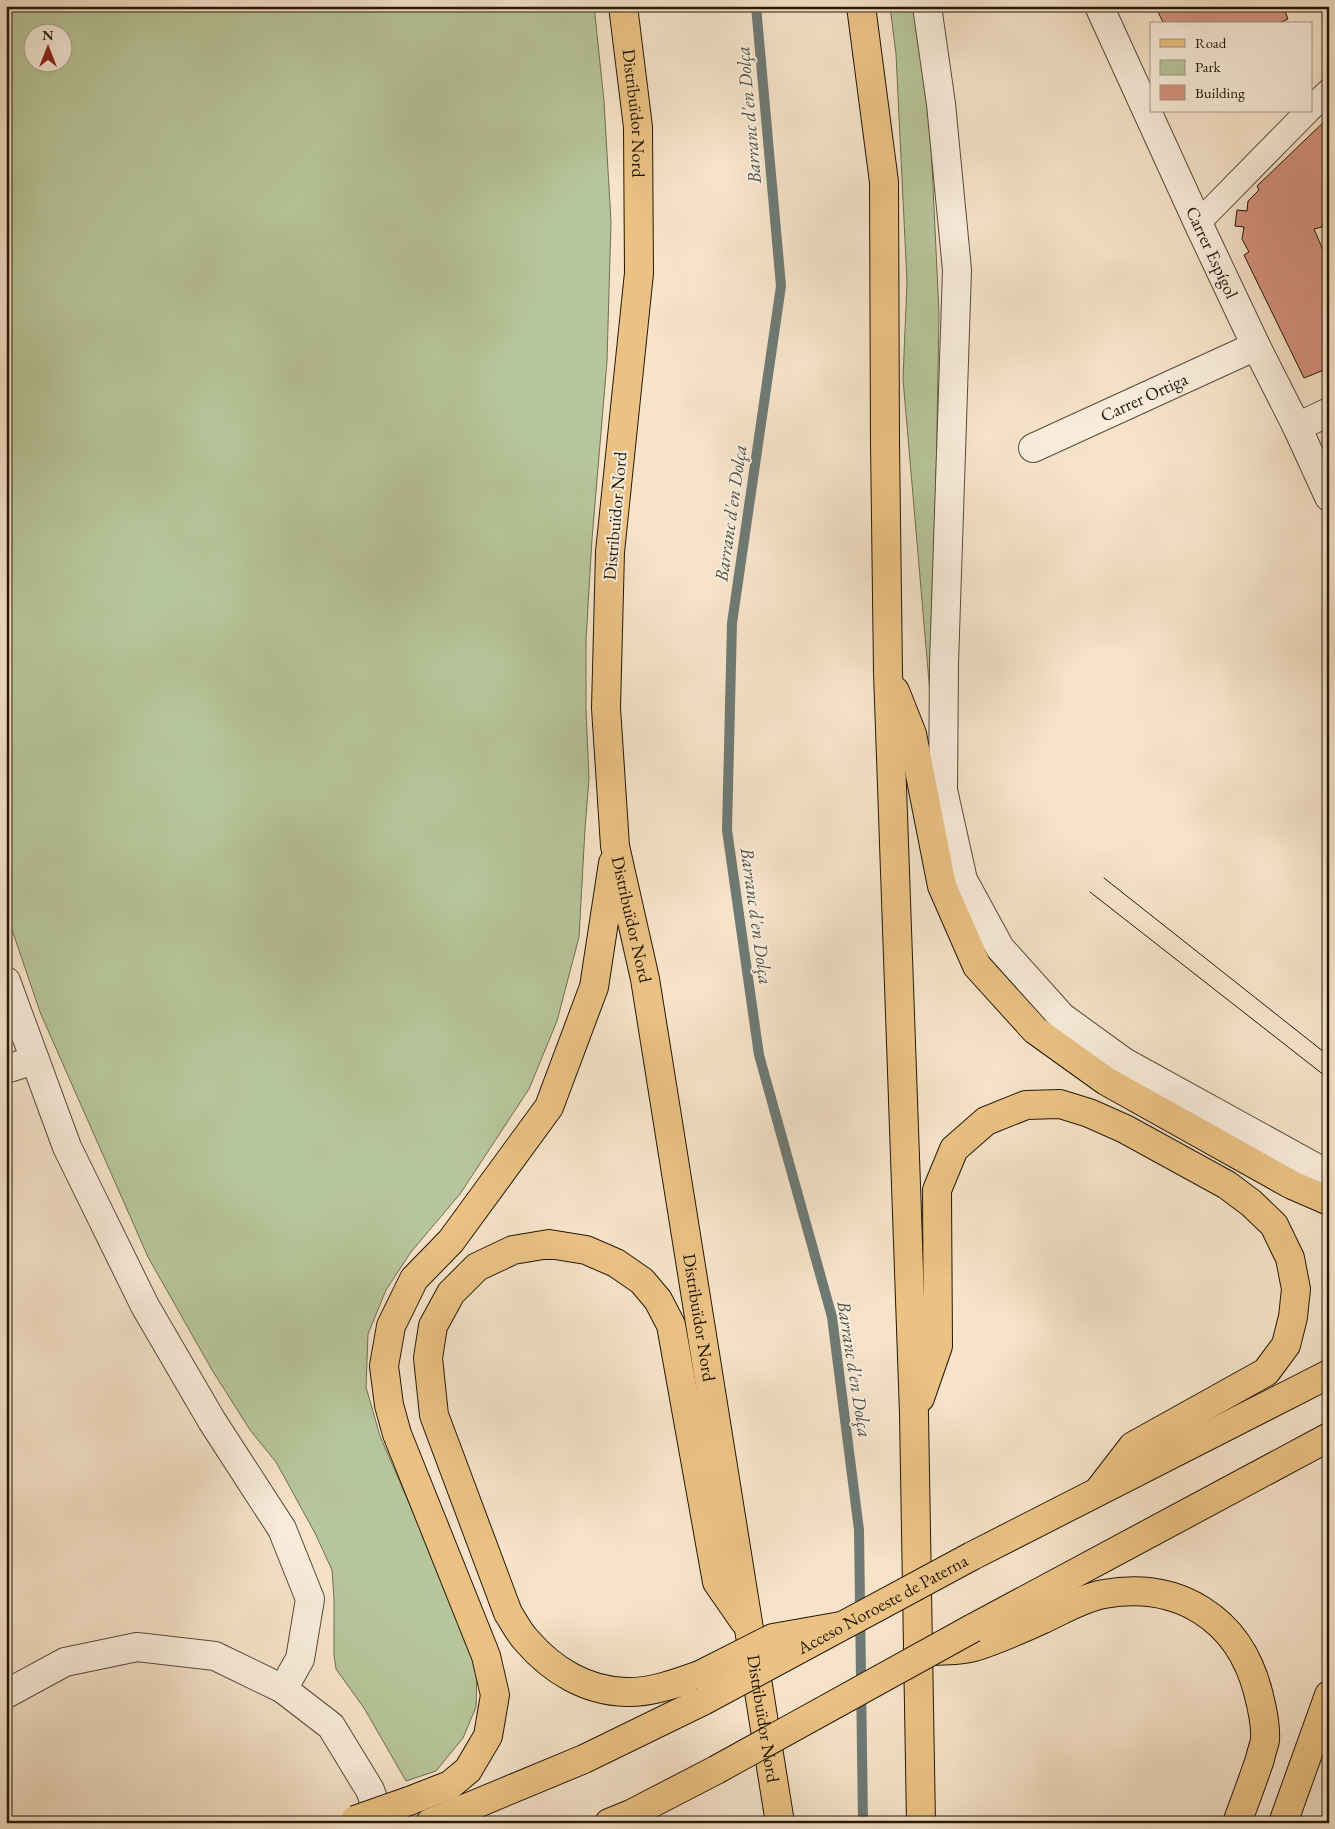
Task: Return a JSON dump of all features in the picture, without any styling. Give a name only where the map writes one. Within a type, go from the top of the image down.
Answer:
[{"type":"main road","name":"Distribuïdor Nord","points":[[623,6],[638,128],[639,273],[610,552],[606,708],[615,846],[645,979],[780,1823]]},
{"type":"main road","points":[[861,6],[884,182],[884,433],[888,672],[914,1414],[921,1823]]},
{"type":"main road","points":[[888,672],[912,734],[942,886],[977,966],[1034,1030],[1106,1081],[1292,1186],[1329,1201]]},
{"type":"main road","points":[[351,1821],[450,1785],[468,1770],[488,1736],[495,1695],[486,1656],[397,1434],[388,1405],[384,1366],[391,1326],[414,1280],[451,1241],[549,1107],[594,987],[615,846]]},
{"type":"main road","points":[[914,1414],[938,1346],[937,1190],[954,1149],[986,1121],[1026,1105],[1060,1104],[1090,1113],[1125,1129],[1227,1185],[1251,1204],[1274,1225],[1290,1258],[1296,1289],[1294,1317],[1286,1345],[1266,1372],[1134,1446],[1099,1490]]},
{"type":"main road","points":[[702,1688],[663,1688],[626,1692],[589,1686],[552,1667],[525,1640],[508,1613],[434,1414],[428,1358],[433,1326],[451,1293],[477,1267],[513,1250],[549,1244],[586,1250],[616,1263],[642,1281],[658,1300],[671,1325],[717,1582],[749,1629]]},
{"type":"main road","name":"Acceso Noroeste de Paterna","points":[[702,1688],[773,1638],[841,1626],[1099,1490],[1329,1374]]},
{"type":"main road","points":[[973,1638],[1329,1437]]},
{"type":"main road","points":[[609,1823],[631,1814],[716,1770],[933,1651],[973,1638],[1032,1624],[1102,1594],[1132,1591],[1162,1594],[1185,1601],[1208,1613],[1233,1637],[1253,1674],[1262,1707],[1265,1740],[1256,1773],[1237,1823]]},
{"type":"main road","points":[[430,1823],[584,1759],[702,1688]]},
{"type":"main road","points":[[1283,1823],[1329,1695]]},
{"type":"street","points":[[927,6],[941,104],[957,270],[944,664],[942,790],[963,880],[1000,948],[1062,1017],[1124,1062],[1329,1176]]},
{"type":"street","name":"Carrer Espígol","points":[[1099,6],[1198,223],[1329,497]]},
{"type":"street","points":[[1312,107],[1329,91]]},
{"type":"street","points":[[1198,223],[1307,112]]},
{"type":"street","name":"Carrer Ortiga","points":[[1033,448],[1256,346]]},
{"type":"street","points":[[1297,427],[1329,412]]},
{"type":"street","points":[[6,981],[67,1147],[145,1306],[212,1421],[282,1529],[310,1598],[300,1659],[283,1689]]},
{"type":"street","points":[[6,1069],[35,1060]]},
{"type":"street","points":[[6,1694],[66,1662],[137,1648],[215,1656],[283,1689],[331,1726],[370,1790],[382,1823]]},
{"type":"green space","points":[[6,6],[594,6],[604,101],[611,222],[607,361],[592,539],[586,640],[586,710],[589,779],[579,937],[557,1021],[529,1089],[460,1194],[411,1252],[386,1290],[368,1334],[366,1387],[380,1436],[463,1628],[477,1671],[476,1707],[463,1738],[436,1771],[406,1781],[364,1708],[336,1669],[332,1570],[315,1533],[276,1462],[250,1430],[212,1370],[148,1257],[40,1012],[6,912]]},
{"type":"green space","points":[[890,6],[915,6],[929,102],[939,313],[932,717],[903,379],[907,282],[896,54]]},
{"type":"building","points":[[1155,6],[1290,6],[1284,9],[1288,19],[1281,22],[1163,22]]},
{"type":"building","points":[[1329,117],[1329,211],[1324,216],[1322,227],[1314,229],[1329,264],[1329,368],[1304,378],[1244,255],[1249,252],[1242,239],[1244,227],[1235,226],[1237,210],[1247,211],[1248,201],[1259,190],[1257,186]]},
{"type":"waterway","name":"Barranc d'en Dolça","points":[[756,6],[781,286],[732,623],[727,830],[759,1055],[832,1317],[859,1530],[863,1823]]},
{"type":"tram line","points":[[1104,878],[1329,1056]]},
{"type":"tram line","points":[[1090,892],[1329,1079]]}]
